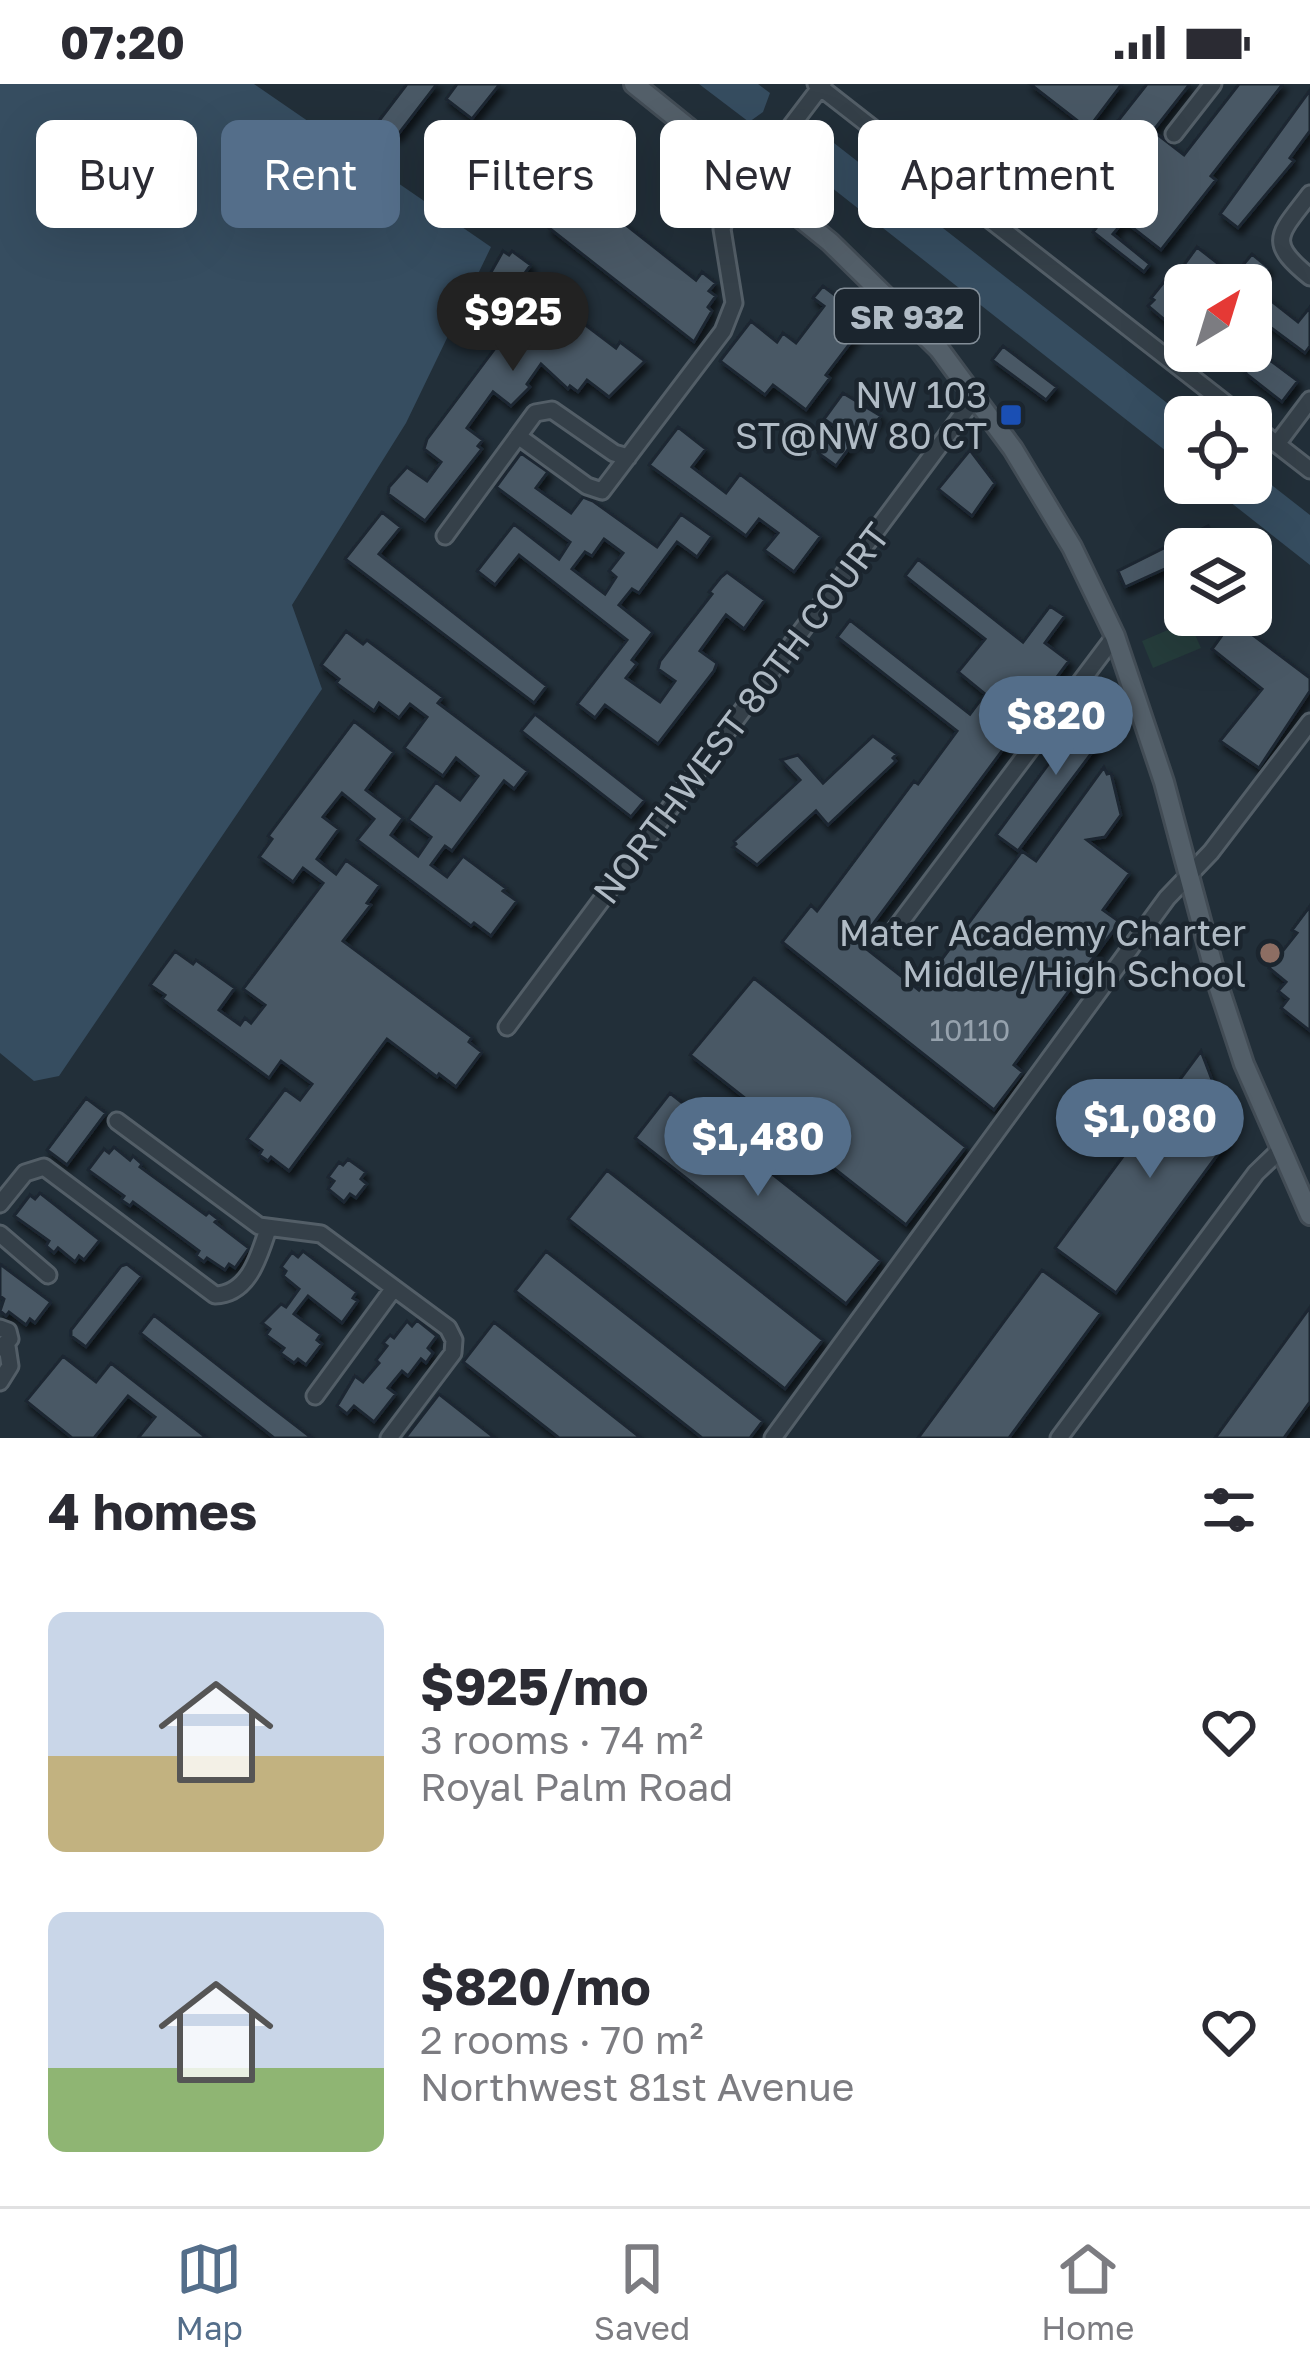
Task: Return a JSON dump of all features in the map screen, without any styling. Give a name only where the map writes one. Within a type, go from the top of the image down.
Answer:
[{"type":"main road","name":"SR 932","points":[[634,84],[680,120]]},
{"type":"main road","name":"SR 932","points":[[811,228],[884,292],[939,349],[1013,449],[1072,547],[1115,635],[1191,874],[1219,988],[1280,1150],[1310,1215]]},
{"type":"street","points":[[1174,134],[1213,84]]},
{"type":"street","points":[[794,120],[820,85],[1216,396]]},
{"type":"street","points":[[1310,194],[1283,230],[1284,256],[1310,277]]},
{"type":"street","points":[[518,436],[587,486],[602,491],[723,331],[734,303],[722,228]]},
{"type":"street","name":"NORTHWEST 80TH COURT","points":[[507,1027],[974,399]]},
{"type":"street","points":[[1277,444],[1310,400]]},
{"type":"street","points":[[445,536],[536,413],[552,410],[628,458]]},
{"type":"street","points":[[1272,440],[1310,470]]},
{"type":"street","points":[[893,932],[1115,635]]},
{"type":"street","points":[[773,1438],[1167,898],[1310,722]]},
{"type":"street","points":[[116,1121],[268,1229],[315,1231],[443,1324],[454,1340],[450,1358],[389,1438]]},
{"type":"street","points":[[1059,1438],[1256,1172],[1280,1150]]},
{"type":"street","points":[[0,1204],[25,1173],[39,1167],[49,1169],[215,1295],[232,1292],[247,1278],[268,1229]]},
{"type":"street","points":[[0,1234],[48,1275]]},
{"type":"street","points":[[315,1396],[394,1288]]},
{"type":"street","points":[[0,1328],[10,1336],[0,1382]]},
{"type":"green space","points":[[1164,632],[1164,636],[1196,636],[1201,648],[1153,668],[1142,641]]},
{"type":"water","points":[[0,84],[254,84],[306,120],[221,120],[221,228],[400,228],[400,184],[424,201],[424,228],[463,228],[491,247],[406,423],[292,605],[322,689],[59,1076],[34,1081],[0,1053]]},
{"type":"water","points":[[699,84],[758,84],[770,93],[763,112],[746,120]]},
{"type":"water","points":[[834,143],[858,162],[858,208],[834,189]]},
{"type":"water","points":[[883,228],[943,228],[1164,401],[1164,449]]},
{"type":"water","points":[[1272,485],[1310,515],[1310,565],[1272,535],[1272,528],[1263,528],[1233,504],[1272,504]]},
{"type":"building","points":[[407,84],[437,84],[400,132],[400,120],[380,120]]},
{"type":"building","points":[[457,84],[500,84],[472,119],[446,99]]},
{"type":"building","points":[[1030,84],[1122,84],[1095,120],[1076,120]]},
{"type":"building","points":[[1147,84],[1190,84],[1158,125],[1158,120],[1119,120]]},
{"type":"building","points":[[1239,84],[1283,84],[1211,176],[1216,180],[1161,250],[1133,228],[1158,228],[1158,135],[1184,155]]},
{"type":"building","points":[[1310,90],[1310,131],[1290,158],[1294,161],[1238,228],[1220,214]]},
{"type":"building","points":[[549,228],[630,228],[696,280],[702,272],[716,283],[709,291],[716,296],[708,307],[712,311],[694,342]]},
{"type":"building","points":[[1118,228],[1113,234],[1150,264],[1144,272],[1093,232]]},
{"type":"building","points":[[1197,247],[1219,264],[1184,264]]},
{"type":"building","points":[[503,251],[509,255],[512,251],[531,265],[522,277],[616,348],[620,342],[645,361],[609,397],[587,380],[578,392],[568,389],[541,364],[527,384],[530,387],[511,406],[493,392],[467,428],[483,440],[478,446],[482,449],[425,521],[388,494],[389,487],[407,467],[427,481],[441,462],[424,449],[427,439],[502,339],[482,320],[492,308],[477,297]]},
{"type":"building","points":[[1252,254],[1264,264],[1244,264]]},
{"type":"building","points":[[1164,282],[1164,319],[1148,306]]},
{"type":"building","points":[[823,286],[868,320],[806,410],[773,385],[765,395],[720,361],[751,321],[777,342],[783,333],[796,343],[824,306],[813,298]]},
{"type":"building","points":[[1272,302],[1298,322],[1310,307],[1310,346],[1305,353],[1272,329]]},
{"type":"building","points":[[1003,346],[1057,387],[1046,400],[992,360]]},
{"type":"building","points":[[1272,362],[1298,381],[1282,402],[1245,373],[1272,372]]},
{"type":"building","points":[[843,393],[881,416],[836,466],[818,453],[837,428],[824,419]]},
{"type":"building","points":[[678,427],[706,449],[692,467],[726,493],[740,474],[821,536],[794,572],[764,550],[778,533],[759,519],[746,536],[649,465]]},
{"type":"building","points":[[970,450],[995,483],[972,516],[938,489]]},
{"type":"building","points":[[521,453],[548,472],[536,488],[571,513],[583,497],[657,547],[681,514],[712,536],[697,557],[677,542],[639,593],[632,589],[619,605],[653,632],[632,660],[637,664],[626,678],[660,702],[675,681],[658,669],[660,661],[721,577],[727,572],[765,600],[744,629],[726,615],[700,651],[717,663],[714,671],[658,744],[605,705],[595,718],[577,704],[627,640],[519,555],[495,585],[477,571],[514,524],[559,559],[570,542],[496,487]],"holes":[[[604,539],[623,553],[609,571],[616,577],[605,594],[572,569],[585,552],[592,556]]]},
{"type":"building","points":[[382,512],[401,527],[379,554],[547,686],[534,703],[345,559]]},
{"type":"building","points":[[1164,548],[1164,569],[1125,587],[1118,571]]},
{"type":"building","points":[[918,559],[1023,642],[1050,606],[1065,616],[1045,643],[1069,661],[859,943],[919,990],[1022,851],[1036,861],[1104,767],[1111,773],[1121,815],[1105,837],[1087,840],[1130,873],[1103,910],[1120,922],[1014,1065],[1023,1072],[994,1110],[782,942],[811,905],[817,911],[957,731],[837,637],[850,620],[970,714],[985,694],[958,672],[985,639],[905,576]]},
{"type":"building","points":[[346,631],[363,644],[367,640],[443,697],[438,703],[528,771],[514,789],[504,781],[452,851],[445,846],[431,865],[447,877],[463,856],[517,901],[491,936],[474,923],[471,926],[357,840],[374,819],[342,793],[323,817],[339,829],[317,859],[336,874],[346,860],[380,885],[343,941],[472,1037],[469,1042],[482,1052],[456,1087],[387,1039],[289,1171],[271,1157],[268,1161],[259,1155],[262,1150],[247,1139],[285,1089],[300,1100],[312,1084],[281,1061],[269,1078],[162,999],[165,995],[150,985],[175,951],[235,988],[219,1010],[240,1025],[245,1018],[251,1023],[265,1005],[243,989],[323,883],[303,868],[293,882],[259,857],[272,839],[268,836],[354,721],[394,752],[366,790],[403,818],[391,835],[418,856],[431,837],[408,820],[436,782],[460,800],[478,776],[456,758],[443,776],[404,748],[427,717],[410,704],[399,718],[379,703],[374,711],[336,683],[339,679],[321,665]]},
{"type":"building","points":[[1221,636],[1254,636],[1310,678],[1310,691],[1259,768],[1220,741],[1262,689],[1212,649]]},
{"type":"building","points":[[1092,705],[1115,722],[1018,851],[996,835]]},
{"type":"building","points":[[535,714],[645,800],[631,817],[521,731]]},
{"type":"building","points":[[873,736],[897,754],[896,761],[828,825],[816,811],[757,865],[733,847],[800,780],[781,760],[798,755],[823,783]]},
{"type":"building","points":[[1310,906],[1310,1031],[1281,1008],[1288,999],[1278,991],[1286,982],[1269,968],[1297,933],[1292,930]]},
{"type":"building","points":[[754,978],[966,1147],[906,1225],[690,1055]]},
{"type":"building","points":[[1201,1051],[1229,1124],[1227,1142],[1116,1293],[1055,1248]]},
{"type":"building","points":[[670,1093],[881,1260],[846,1304],[635,1138]]},
{"type":"building","points":[[86,1098],[106,1113],[67,1165],[47,1150]]},
{"type":"building","points":[[114,1147],[130,1160],[133,1156],[140,1167],[206,1215],[209,1212],[249,1248],[235,1268],[229,1264],[225,1270],[207,1258],[204,1262],[196,1256],[199,1251],[133,1202],[130,1206],[121,1200],[124,1196],[88,1170],[104,1149],[109,1153]]},
{"type":"building","points":[[348,1159],[366,1172],[361,1179],[367,1184],[356,1198],[350,1194],[344,1202],[328,1189],[334,1181],[328,1177],[339,1162],[343,1165]]},
{"type":"building","points":[[607,1170],[823,1340],[785,1389],[568,1219]]},
{"type":"building","points":[[40,1193],[100,1240],[84,1260],[79,1256],[75,1262],[58,1248],[54,1253],[46,1246],[49,1241],[14,1216],[30,1195],[35,1199]]},
{"type":"building","points":[[303,1251],[357,1292],[353,1298],[358,1301],[342,1323],[308,1296],[294,1314],[321,1334],[317,1340],[322,1344],[306,1365],[280,1353],[284,1348],[266,1335],[270,1329],[262,1323],[281,1304],[286,1307],[299,1289],[283,1276],[286,1271],[281,1267],[292,1252],[298,1257]]},
{"type":"building","points":[[546,1251],[763,1421],[750,1438],[702,1438],[515,1291]]},
{"type":"building","points":[[0,1264],[51,1302],[35,1323],[30,1319],[26,1325],[0,1311],[4,1299],[0,1296]]},
{"type":"building","points":[[127,1264],[142,1276],[86,1347],[71,1336],[71,1330]]},
{"type":"building","points":[[1042,1270],[1101,1313],[1009,1438],[918,1438]]},
{"type":"building","points":[[1310,1307],[1310,1402],[1284,1438],[1215,1438]]},
{"type":"building","points":[[154,1315],[312,1438],[274,1438],[140,1333]]},
{"type":"building","points":[[417,1320],[437,1336],[428,1348],[433,1353],[426,1363],[421,1359],[408,1376],[402,1371],[388,1388],[396,1394],[374,1422],[354,1406],[347,1414],[337,1406],[355,1376],[363,1382],[379,1363],[376,1360],[390,1335],[394,1338],[407,1321],[412,1326]]},
{"type":"building","points":[[494,1322],[641,1438],[559,1438],[463,1362]]},
{"type":"building","points":[[63,1356],[96,1382],[111,1363],[207,1438],[138,1438],[155,1417],[128,1396],[94,1438],[72,1438],[26,1401]]},
{"type":"building","points":[[439,1394],[495,1438],[405,1438]]},
{"type":"place","name":"NW 103 ST@NW 80 CT","points":[[1011,415]]},
{"type":"place","name":"Mater Academy Charter Middle/High School","points":[[1270,953]]}]
